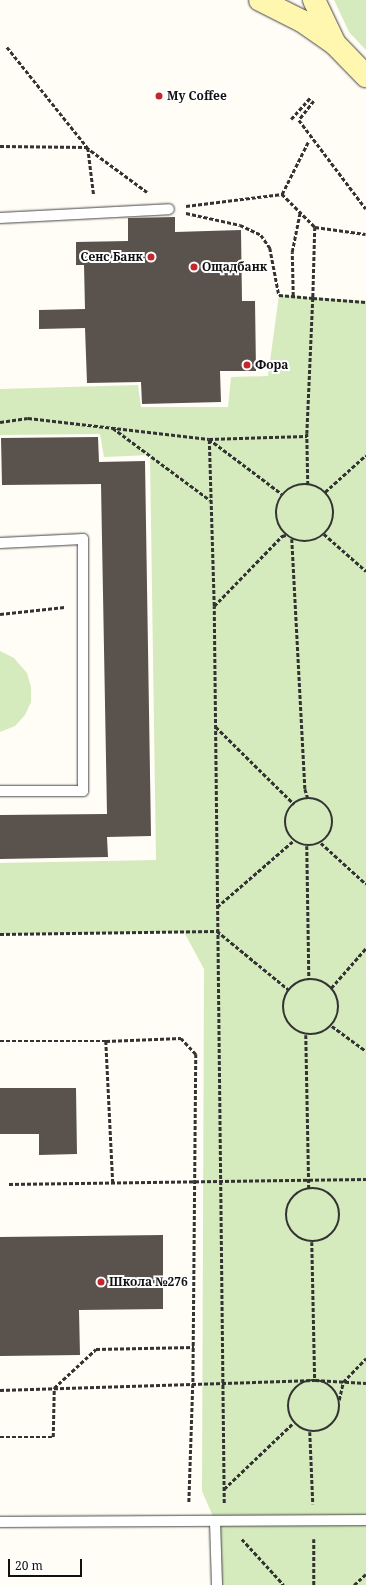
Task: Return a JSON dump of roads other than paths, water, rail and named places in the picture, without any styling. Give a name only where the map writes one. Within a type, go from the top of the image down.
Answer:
[{"type":"main road","points":[[260,0],[302,21],[335,44],[366,76]]},
{"type":"main road","points":[[314,0],[335,44]]},
{"type":"lane","points":[[0,218],[169,209]]},
{"type":"lane","points":[[0,543],[83,539],[83,791],[0,791]]},
{"type":"lane","points":[[217,1585],[219,1520]]},
{"type":"lane","points":[[0,1522],[366,1520]]},
{"type":"place","name":"My Coffee","points":[[159,96]]},
{"type":"place","name":"Сенс Банк","points":[[151,257]]},
{"type":"place","name":"Ощадбанк","points":[[194,267]]},
{"type":"place","name":"Фора","points":[[247,365]]},
{"type":"place","name":"Школа №276","points":[[101,1282]]}]
